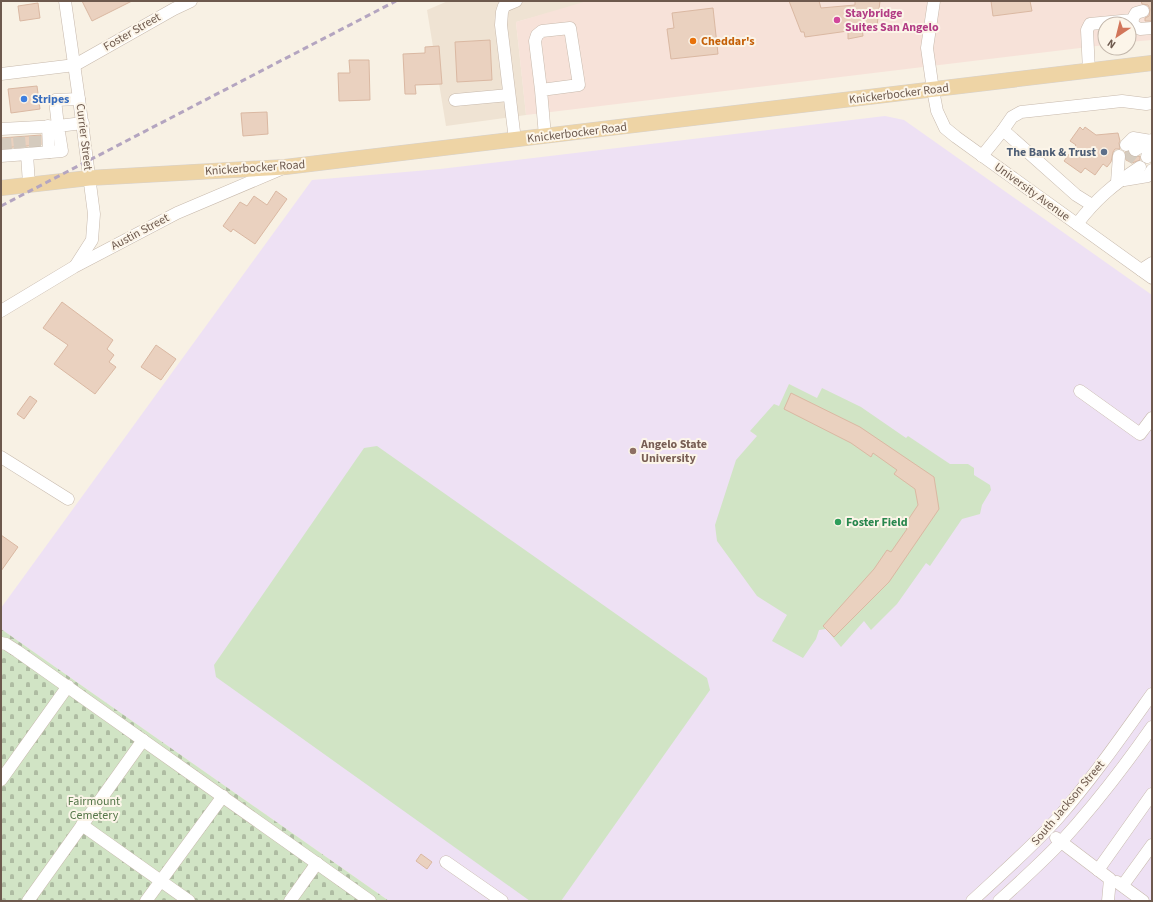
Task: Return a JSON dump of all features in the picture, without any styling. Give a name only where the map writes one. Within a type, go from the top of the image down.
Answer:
[{"type":"main road","name":"Knickerbocker Road","points":[[1,188],[89,178],[285,167],[1152,64]]},
{"type":"street","name":"Currier Street","points":[[65,1],[80,99],[94,214],[92,240],[74,267]]},
{"type":"street","name":"Foster Street","points":[[75,65],[174,9],[191,1]]},
{"type":"street","points":[[514,140],[501,25],[504,6],[516,1]]},
{"type":"street","name":"University Avenue","points":[[934,1],[927,48],[937,111],[945,128],[1152,278]]},
{"type":"street","points":[[1134,16],[1136,13],[1143,11]]},
{"type":"street","points":[[1089,71],[1086,30],[1090,24],[1097,23]]},
{"type":"street","points":[[541,90],[579,85],[570,28],[542,31],[537,35],[535,41],[545,136]]},
{"type":"street","points":[[1137,28],[1140,29],[1152,28]]},
{"type":"street","points":[[1,74],[75,65]]},
{"type":"street","points":[[455,100],[509,95]]},
{"type":"street","points":[[4,143],[27,143],[49,152],[62,151],[53,126],[55,100],[80,99]]},
{"type":"street","points":[[982,156],[1012,117],[1021,112],[1122,101],[1146,104],[1152,103]]},
{"type":"street","points":[[4,143],[27,143],[53,126],[83,124]]},
{"type":"street","points":[[1003,130],[1076,196],[1092,205]]},
{"type":"street","points":[[1077,224],[1092,205],[1117,182],[1148,176],[1146,165],[1152,141]]},
{"type":"street","points":[[1131,148],[1152,141]]},
{"type":"street","points":[[27,143],[29,184]]},
{"type":"street","points":[[1117,182],[1123,158]]},
{"type":"street","name":"Austin Street","points":[[1,311],[74,267],[177,213],[285,167]]},
{"type":"street","points":[[1141,270],[1152,263]]},
{"type":"street","points":[[1080,391],[1140,434],[1152,418]]},
{"type":"street","points":[[1,457],[68,499]]},
{"type":"street","points":[[1,643],[6,644],[17,651],[68,686],[370,901]]},
{"type":"street","points":[[3,773],[68,686]]},
{"type":"street","name":"South Jackson Street","points":[[972,901],[1019,859],[1046,832],[1096,772],[1152,694]]},
{"type":"street","name":"South Jackson Street","points":[[999,901],[1033,871],[1061,841],[1120,771],[1152,727]]},
{"type":"street","points":[[28,901],[143,740]]},
{"type":"street","points":[[1098,870],[1152,794]]},
{"type":"street","points":[[146,901],[222,796]]},
{"type":"street","points":[[82,825],[189,901]]},
{"type":"street","points":[[1046,832],[1061,841],[1110,879],[1123,885],[1143,901]]},
{"type":"street","points":[[1123,885],[1152,845]]},
{"type":"street","points":[[446,862],[502,901]]},
{"type":"street","points":[[290,901],[317,863]]},
{"type":"street","points":[[1108,901],[1110,879]]},
{"type":"shaded area","points":[[448,1],[593,1],[516,22],[526,115],[446,126],[427,10]]},
{"type":"shaded area","points":[[587,1],[1152,1],[1152,40],[1137,41],[1137,16],[1097,16],[1097,46],[526,115],[516,22]]},
{"type":"shaded area","name":"Angelo State University","points":[[885,116],[904,120],[1152,295],[1152,901],[389,901],[1,629],[1,608],[312,180],[440,169]]},
{"type":"green space","name":"Foster Field","points":[[789,384],[817,398],[822,388],[861,407],[906,438],[908,436],[950,464],[968,464],[974,468],[974,475],[990,485],[991,490],[982,505],[980,514],[962,519],[930,566],[926,563],[897,604],[871,630],[864,621],[841,647],[826,629],[819,630],[816,639],[803,658],[772,641],[787,615],[757,596],[717,541],[715,525],[736,460],[757,436],[750,431],[774,404],[779,406]]},
{"type":"green space","points":[[377,446],[707,678],[710,690],[561,901],[530,901],[216,677],[214,665],[364,448]]},
{"type":"green space","name":"Fairmount Cemetery","points":[[1,629],[389,901],[1,901]]},
{"type":"building","points":[[82,1],[132,1],[92,21]]},
{"type":"building","name":"Staybridge Suites San Angelo","points":[[789,1],[819,1],[821,8],[855,5],[855,1],[880,1],[877,26],[862,28],[863,36],[848,39],[848,31],[805,37],[804,32],[801,32]]},
{"type":"building","points":[[991,1],[1030,1],[1032,11],[993,16]]},
{"type":"building","points":[[1141,1],[1152,1],[1152,21],[1145,21],[1145,18],[1149,16],[1150,9],[1148,5],[1142,4]]},
{"type":"building","points":[[38,3],[40,18],[20,21],[18,6]]},
{"type":"building","name":"Cheddar's","points":[[713,8],[718,54],[671,59],[667,29],[674,28],[672,13]]},
{"type":"building","points":[[490,40],[492,80],[457,82],[455,42]]},
{"type":"building","points":[[439,46],[442,84],[415,85],[416,94],[405,94],[403,54],[425,53],[425,47]]},
{"type":"building","points":[[349,60],[369,60],[370,100],[339,101],[338,73],[350,73]]},
{"type":"building","name":"Stripes","points":[[37,86],[40,109],[11,113],[8,89]]},
{"type":"building","points":[[267,112],[268,134],[243,136],[241,113]]},
{"type":"building","name":"The Bank & Trust","points":[[1080,127],[1083,130],[1085,127],[1096,135],[1118,133],[1120,149],[1115,149],[1111,162],[1107,167],[1103,164],[1095,175],[1085,168],[1081,173],[1064,161],[1076,145],[1070,141]]},
{"type":"building","name":"Stripes","points":[[41,135],[41,145],[1,148],[1,138]]},
{"type":"building","points":[[1125,152],[1128,152],[1131,156],[1140,156],[1140,160],[1132,163],[1126,160]]},
{"type":"building","points":[[276,191],[287,199],[255,244],[233,229],[231,232],[223,226],[240,202],[247,206],[254,196],[267,205]]},
{"type":"building","points":[[62,302],[113,340],[107,349],[114,355],[109,362],[116,367],[95,394],[54,364],[68,345],[43,328]]},
{"type":"building","points":[[156,345],[176,359],[161,380],[141,367]]},
{"type":"building","points":[[791,393],[860,427],[934,477],[939,509],[889,582],[834,637],[823,626],[874,569],[887,550],[891,552],[907,529],[904,526],[918,505],[915,489],[894,474],[897,470],[873,453],[871,457],[851,443],[784,409]]},
{"type":"building","points":[[30,396],[37,401],[24,419],[17,414]]},
{"type":"building","points":[[1,535],[18,547],[1,571]]},
{"type":"building","points":[[421,854],[432,862],[427,869],[416,861]]},
{"type":"tunnel","points":[[35,136],[35,147]]},
{"type":"tunnel","points":[[19,137],[20,148]]},
{"type":"tunnel","points":[[5,138],[6,150]]},
{"type":"tunnel","points":[[1127,160],[1135,150]]},
{"type":"railway","points":[[1,206],[396,1]]},
{"type":"place","name":"Staybridge Suites San Angelo","points":[[837,20]]},
{"type":"place","name":"Cheddar's","points":[[693,41]]},
{"type":"place","name":"Stripes","points":[[24,99]]},
{"type":"place","name":"The Bank & Trust","points":[[1104,152]]},
{"type":"place","name":"Angelo State University","points":[[633,451]]},
{"type":"place","name":"Foster Field","points":[[838,522]]}]
